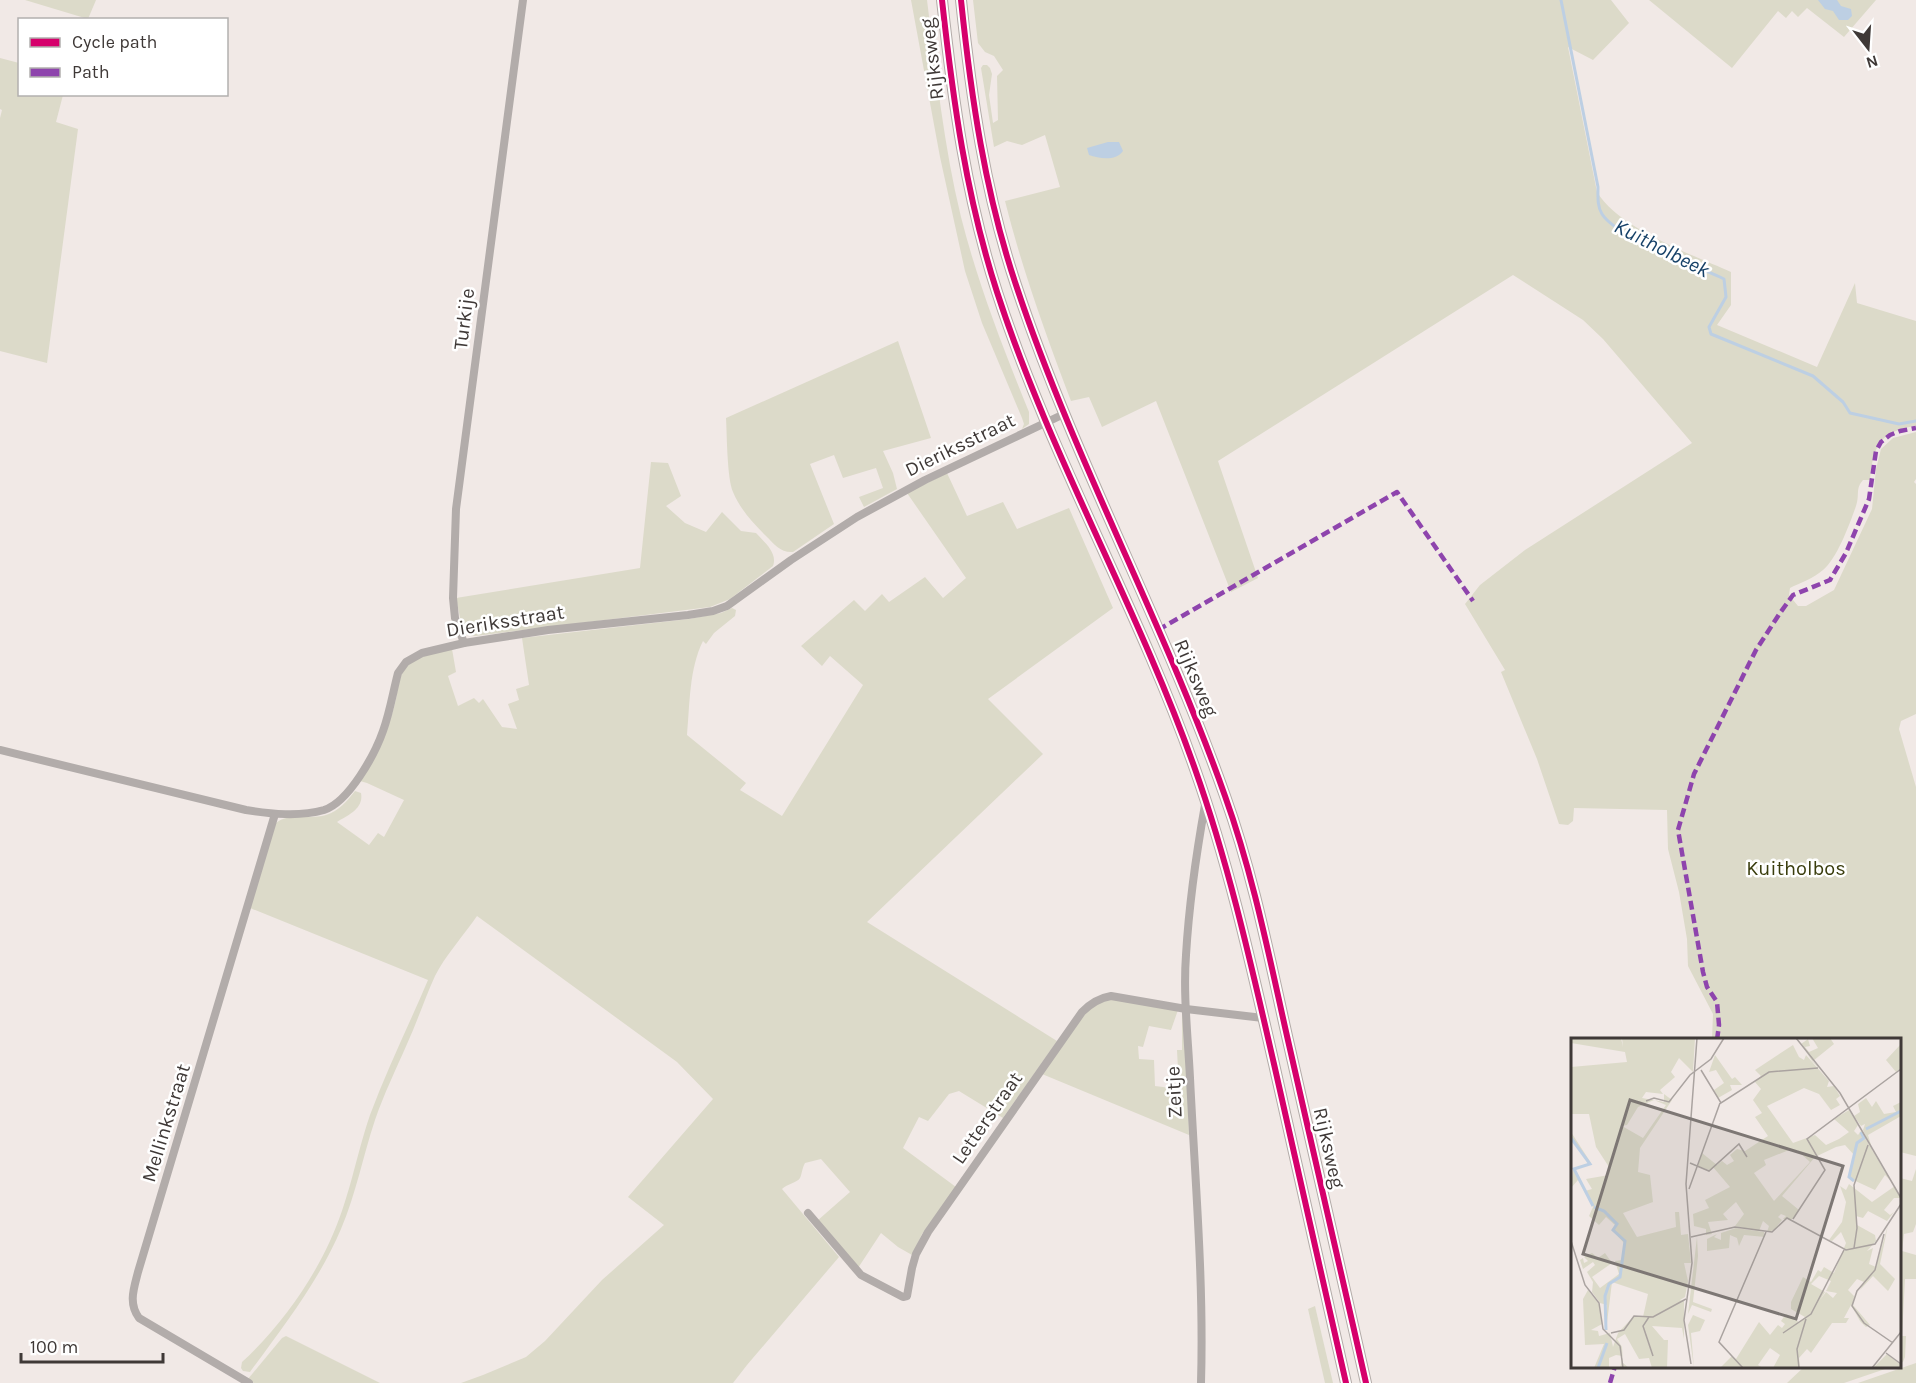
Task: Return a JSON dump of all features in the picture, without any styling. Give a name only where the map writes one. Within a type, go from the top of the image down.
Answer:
[{"type":"highway","name":"Rijksweg","points":[[942,0],[959,140],[977,223],[1004,312],[1046,422],[1154,667],[1206,801],[1235,899],[1346,1383]]},
{"type":"highway","name":"Rijksweg","points":[[961,0],[973,100],[983,159],[993,204],[1019,294],[1064,414],[1189,702],[1233,820],[1263,931],[1366,1383]]},
{"type":"street","name":"Turkije","points":[[464,643],[455,618],[453,598],[456,509],[523,0]]},
{"type":"street","name":"Dieriksstraat","points":[[0,750],[246,810],[275,814],[325,809],[343,797],[376,748],[401,667],[413,657],[464,643],[548,630],[688,615],[727,606],[790,560],[856,517],[925,480],[1064,414]]},
{"type":"street","name":"Zeitje","points":[[1201,1383],[1203,1327],[1185,956],[1196,859],[1206,801]]},
{"type":"street","name":"Mellinkstraat","points":[[249,1383],[139,1318],[132,1300],[138,1272],[275,814]]},
{"type":"street","name":"Letterstraat","points":[[808,1213],[861,1275],[903,1297],[907,1296],[912,1268],[921,1243],[1082,1012],[1094,1002],[1111,996],[1186,1010],[1263,1018]]},
{"type":"green space","points":[[25,0],[96,0],[88,18]]},
{"type":"green space","points":[[911,0],[927,0],[941,109],[955,191],[983,291],[1029,412],[1029,424],[1022,429],[1024,424],[1022,418],[982,323],[965,271],[940,157]]},
{"type":"green space","name":"Kuitholbos","points":[[973,0],[1611,0],[1629,23],[1593,60],[1568,47],[1597,192],[1607,205],[1639,229],[1677,249],[1731,272],[1731,305],[1717,325],[1817,367],[1855,283],[1857,303],[1916,321],[1916,426],[1894,432],[1881,442],[1873,458],[1870,480],[1863,480],[1859,486],[1857,502],[1833,558],[1819,573],[1790,588],[1789,595],[1798,606],[1806,606],[1834,590],[1872,509],[1876,469],[1881,449],[1893,438],[1916,432],[1916,479],[1914,482],[1916,484],[1916,714],[1901,721],[1899,729],[1916,787],[1916,1156],[1901,1152],[1901,1038],[1712,1038],[1713,1014],[1688,966],[1687,939],[1679,892],[1668,849],[1667,810],[1574,808],[1573,821],[1568,825],[1559,824],[1537,759],[1501,672],[1505,670],[1465,604],[1480,585],[1525,550],[1692,443],[1603,339],[1583,320],[1513,275],[1218,461],[1258,578],[1231,592],[1156,401],[1102,427],[1089,397],[1071,401],[1035,302],[1005,201],[1060,187],[1045,135],[1022,145],[1007,141],[994,147],[981,68],[987,65],[992,74],[989,95],[993,123],[998,120],[997,76],[1003,70],[994,56],[985,52],[978,43]]},
{"type":"green space","points":[[1649,0],[1876,0],[1844,37],[1807,8],[1798,17],[1792,11],[1786,18],[1778,11],[1732,68]]},
{"type":"green space","points":[[0,58],[18,63],[18,96],[63,96],[56,122],[78,129],[47,363],[0,351],[0,118],[2,110],[0,109]]},
{"type":"green space","points":[[898,341],[931,438],[883,451],[897,489],[864,507],[859,497],[883,488],[876,468],[843,478],[834,455],[810,464],[834,524],[793,552],[781,549],[752,521],[733,492],[728,467],[726,418]]},
{"type":"green space","points":[[651,462],[668,463],[681,496],[666,506],[685,523],[706,532],[722,512],[741,531],[756,533],[763,540],[774,557],[773,566],[730,599],[710,607],[468,635],[462,627],[456,598],[640,568]]},
{"type":"green space","points":[[947,473],[967,516],[1003,502],[1017,529],[1069,508],[1113,608],[988,699],[1043,754],[867,922],[1057,1041],[1003,1118],[959,1091],[949,1094],[928,1121],[919,1117],[903,1148],[956,1187],[922,1234],[912,1255],[881,1233],[858,1268],[817,1221],[850,1192],[821,1159],[805,1163],[799,1179],[782,1189],[839,1257],[733,1383],[461,1383],[526,1357],[545,1341],[602,1280],[664,1225],[628,1197],[713,1099],[677,1062],[477,916],[444,961],[431,984],[379,1110],[351,1202],[332,1248],[300,1303],[275,1338],[250,1372],[243,1371],[242,1362],[292,1306],[313,1274],[330,1241],[337,1226],[370,1115],[428,980],[250,908],[275,824],[286,818],[331,813],[355,791],[361,793],[358,807],[337,822],[369,845],[378,833],[384,837],[404,800],[360,781],[390,721],[403,672],[418,658],[452,649],[456,672],[448,676],[458,706],[474,698],[479,703],[483,699],[502,727],[517,729],[508,704],[519,700],[516,689],[529,685],[522,638],[689,619],[721,613],[732,608],[736,610],[735,616],[714,633],[706,644],[703,641],[698,652],[691,687],[687,735],[746,783],[740,790],[782,816],[863,685],[830,656],[822,666],[801,646],[854,600],[865,611],[882,594],[889,602],[925,577],[943,598],[966,578],[907,493]]},
{"type":"green space","points":[[1109,999],[1178,1010],[1171,1030],[1149,1026],[1143,1047],[1138,1046],[1139,1059],[1154,1060],[1155,1086],[1179,1089],[1177,1050],[1182,1050],[1182,1015],[1185,1016],[1189,1135],[1042,1074],[1085,1013],[1091,1007]]},
{"type":"green space","points":[[1916,1169],[1916,1224],[1913,1232],[1904,1234],[1902,1251],[1916,1255],[1916,1279],[1905,1279],[1902,1336],[1906,1336],[1905,1357],[1901,1363],[1901,1178],[1912,1181]]},
{"type":"green space","points":[[1315,1306],[1333,1383],[1325,1383],[1308,1309]]},
{"type":"green space","points":[[286,1336],[380,1383],[254,1383],[248,1379]]},
{"type":"green space","points":[[1916,1363],[1916,1383],[1858,1383]]},
{"type":"green space","points":[[1803,1368],[1888,1368],[1844,1383],[1787,1383]]},
{"type":"water","points":[[1818,0],[1837,0],[1841,6],[1851,9],[1852,16],[1848,20],[1839,20],[1833,11],[1825,9]]},
{"type":"water","points":[[1108,142],[1119,142],[1123,151],[1112,158],[1089,155],[1087,148]]},
{"type":"waterway","name":"Kuitholbeek","points":[[1561,0],[1602,214],[1623,232],[1724,279],[1726,297],[1709,327],[1711,334],[1813,376],[1843,402],[1850,413],[1899,424],[1916,421]]},
{"type":"marked path","points":[[1717,1038],[1719,1025],[1717,1002],[1707,987],[1703,972],[1678,830],[1694,774],[1756,650],[1780,613],[1793,595],[1830,580],[1846,553],[1869,499],[1876,451],[1881,442],[1890,435],[1916,428]]},
{"type":"marked path","points":[[1158,630],[1397,492],[1473,601]]},
{"type":"marked path","points":[[1610,1383],[1614,1368]]},
{"type":"cycle path","points":[[942,0],[962,148],[986,256],[1018,353],[1042,413],[1147,649],[1207,805],[1239,915],[1257,989],[1346,1383]]},
{"type":"cycle path","points":[[961,0],[969,72],[981,144],[996,215],[1016,285],[1065,414],[1201,732],[1244,855],[1267,945],[1366,1383]]}]
